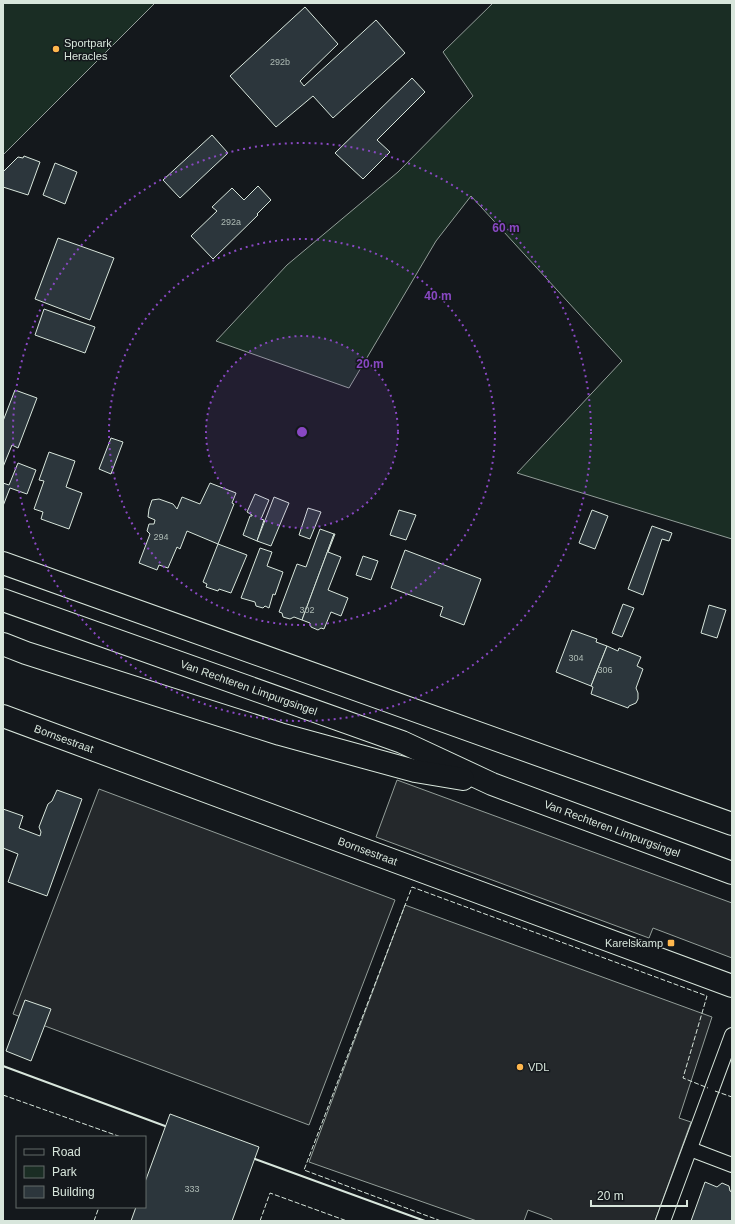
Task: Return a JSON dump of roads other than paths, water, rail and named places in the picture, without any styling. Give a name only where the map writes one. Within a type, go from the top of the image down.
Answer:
[{"type":"street","points":[[3,563],[732,824]]},
{"type":"street","name":"Van Rechteren Limpurgsingel","points":[[3,600],[402,742],[492,784],[732,873]]},
{"type":"street","name":"Van Rechteren Limpurgsingel","points":[[3,644],[41,658],[288,736],[416,771],[492,784]]},
{"type":"street","name":"Bornsestraat","points":[[3,716],[732,986]]},
{"type":"lane","points":[[663,1221],[732,1035]]},
{"type":"lane","points":[[690,1149],[732,1165]]},
{"type":"place","name":"Sportpark Heracles","points":[[56,49]]},
{"type":"place","name":"Karelskamp","points":[[671,943]]},
{"type":"place","name":"VDL","points":[[520,1067]]}]
